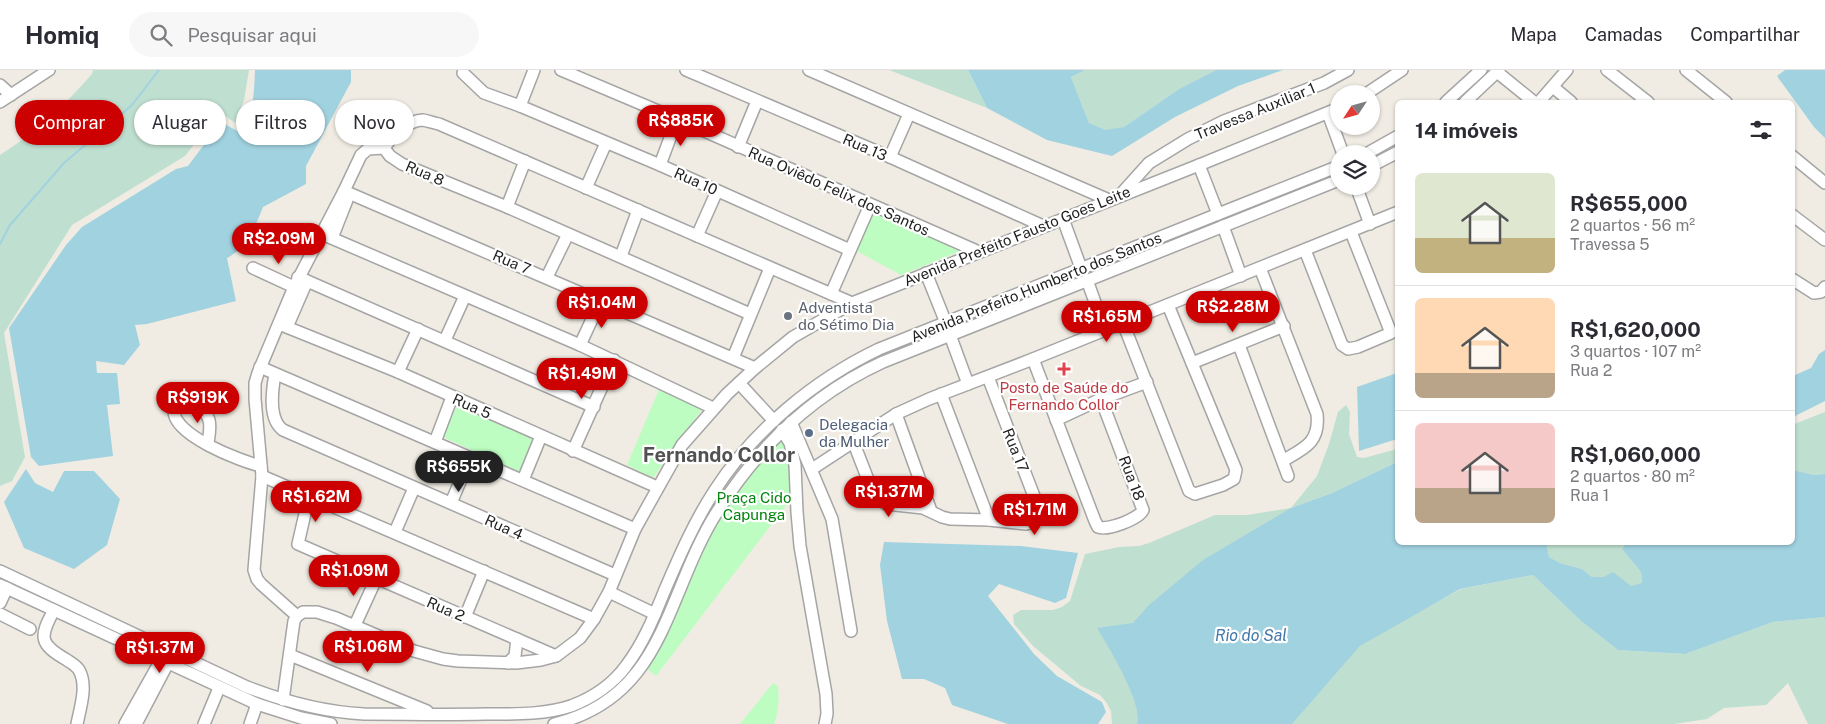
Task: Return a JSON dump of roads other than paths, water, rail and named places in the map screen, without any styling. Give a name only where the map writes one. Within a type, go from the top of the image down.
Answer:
[{"type":"street","points":[[0,102],[49,70]]},
{"type":"street","points":[[520,106],[534,70]]},
{"type":"street","name":"Rua 13","points":[[686,70],[701,73],[758,101],[1043,226]]},
{"type":"street","name":"Travessa Auxiliar 1","points":[[1114,198],[1149,163],[1188,138],[1230,118],[1318,86],[1348,70]]},
{"type":"street","points":[[1380,85],[1402,70]]},
{"type":"street","points":[[1448,100],[1481,70]]},
{"type":"street","points":[[1541,100],[1567,70]]},
{"type":"street","points":[[1607,70],[1645,100]]},
{"type":"street","points":[[1686,70],[1724,100]]},
{"type":"street","name":"Rua Oviêdo Felix dos Santos","points":[[566,71],[979,252]]},
{"type":"street","points":[[814,71],[909,114],[1114,198]]},
{"type":"street","points":[[1467,100],[1498,71],[1532,100]]},
{"type":"street","name":"Rua 10","points":[[463,73],[484,93],[520,106],[660,165],[850,250]]},
{"type":"street","points":[[0,85],[11,95]]},
{"type":"street","points":[[1552,87],[1568,100]]},
{"type":"street","points":[[738,147],[758,101]]},
{"type":"street","points":[[1328,113],[1340,145]]},
{"type":"street","name":"Avenida Prefeito Fausto Goes Leite","points":[[297,616],[306,611],[317,612],[355,625],[393,643],[429,655],[458,661],[530,662],[556,656],[580,638],[594,619],[609,592],[635,529],[682,445],[713,408],[755,368],[798,333],[852,303],[1328,113]]},
{"type":"street","points":[[890,158],[909,114]]},
{"type":"street","points":[[660,165],[677,119]]},
{"type":"street","points":[[282,700],[294,621],[297,616],[261,584],[256,574],[254,563],[262,471],[255,390],[256,379],[260,367],[283,326],[300,282],[327,236],[363,152],[370,148],[384,148],[392,138],[415,122],[425,120],[439,124],[852,303]]},
{"type":"street","points":[[1380,146],[1395,138]]},
{"type":"street","points":[[586,188],[606,143]]},
{"type":"street","name":"Rua 8","points":[[384,148],[390,156],[402,164],[622,256],[750,314]]},
{"type":"street","points":[[1380,161],[1395,154]]},
{"type":"street","points":[[1795,158],[1825,183]]},
{"type":"street","points":[[507,207],[525,162]]},
{"type":"street","points":[[1199,165],[1218,214]]},
{"type":"street","name":"Avenida Prefeito Humberto dos Santos","points":[[4,587],[54,610],[282,700],[339,712],[436,715],[465,719],[560,709],[581,702],[608,684],[626,666],[655,614],[692,530],[711,496],[747,448],[774,421],[827,378],[862,357],[1330,170]]},
{"type":"street","name":"Avenida Prefeito Humberto dos Santos","points":[[554,724],[582,715],[606,702],[622,690],[636,675],[656,643],[692,559],[717,513],[752,464],[782,430],[821,398],[866,370],[1330,184]]},
{"type":"street","points":[[697,236],[717,191]]},
{"type":"street","name":"Rua 7","points":[[347,192],[755,368]]},
{"type":"street","points":[[1359,195],[1370,224]]},
{"type":"street","points":[[831,294],[870,204]]},
{"type":"street","points":[[622,256],[638,210]]},
{"type":"street","points":[[812,469],[896,414],[941,394],[988,377],[1395,214]]},
{"type":"street","points":[[1795,217],[1825,240]]},
{"type":"street","points":[[1063,219],[1081,268]]},
{"type":"street","points":[[1223,226],[1241,276]]},
{"type":"street","points":[[1305,250],[1344,346],[1352,348],[1394,335],[1351,232]]},
{"type":"street","points":[[547,277],[568,234]]},
{"type":"street","points":[[327,236],[614,360],[713,408]]},
{"type":"street","points":[[253,268],[300,282],[445,340],[594,407]]},
{"type":"street","points":[[732,358],[770,268]]},
{"type":"street","points":[[1260,268],[1315,406],[1318,420],[1312,442],[1301,451],[1284,460]]},
{"type":"street","points":[[926,273],[946,323]]},
{"type":"street","points":[[1087,280],[1105,330]]},
{"type":"street","points":[[1795,281],[1814,293],[1821,292],[1825,287]]},
{"type":"street","points":[[445,340],[465,296]]},
{"type":"street","points":[[580,345],[600,302]]},
{"type":"street","points":[[1123,323],[1189,491],[1195,494],[1223,485],[1234,480],[1236,475],[1235,467],[1168,305]]},
{"type":"street","name":"Rua 5","points":[[283,326],[398,372],[657,488]]},
{"type":"street","points":[[1192,363],[1284,326]]},
{"type":"street","points":[[398,372],[418,329]]},
{"type":"street","points":[[950,335],[968,384]]},
{"type":"street","points":[[1239,345],[1284,460],[1288,476]]},
{"type":"street","points":[[862,357],[866,370]]},
{"type":"street","name":"Rua 18","points":[[1033,359],[1097,526],[1104,529],[1137,517],[1143,511],[1142,503],[1101,399]]},
{"type":"street","points":[[573,450],[614,360]]},
{"type":"street","points":[[260,367],[635,529]]},
{"type":"street","name":"Rua 4","points":[[276,374],[273,388],[274,418],[280,428],[292,435],[615,575]]},
{"type":"street","name":"Rua 17","points":[[988,377],[1040,512],[1035,521],[1029,524],[989,520]]},
{"type":"street","points":[[1056,420],[1101,399],[1147,382]]},
{"type":"street","points":[[739,383],[774,421]]},
{"type":"street","points":[[853,441],[872,490],[886,504],[923,508],[945,518],[989,520],[941,394]]},
{"type":"street","points":[[435,442],[452,397]]},
{"type":"street","points":[[896,414],[931,511]]},
{"type":"street","points":[[790,422],[827,504],[834,528],[850,631]]},
{"type":"street","points":[[782,430],[790,443],[795,465],[798,525],[803,566],[826,694],[827,714],[825,724]]},
{"type":"street","points":[[522,480],[541,436]]},
{"type":"street","points":[[208,444],[308,496],[396,532],[594,619]]},
{"type":"street","points":[[451,503],[470,458]]},
{"type":"street","points":[[396,532],[414,488]]},
{"type":"street","name":"Rua 2","points":[[308,496],[298,544],[556,656]]},
{"type":"street","name":"Avenida Prefeito Humberto dos Santos","points":[[0,571],[145,646],[164,662],[219,688],[257,704],[302,718],[331,724]]},
{"type":"street","points":[[465,617],[484,571]]},
{"type":"street","points":[[355,625],[376,579]]},
{"type":"street","points":[[0,603],[4,587]]},
{"type":"street","points":[[609,592],[655,614]]},
{"type":"street","points":[[54,610],[44,631],[44,638],[50,648],[74,665],[80,672],[82,699],[77,724]]},
{"type":"street","points":[[0,614],[30,629]]},
{"type":"street","points":[[508,663],[515,656],[517,639]]},
{"type":"street","points":[[290,655],[436,715]]},
{"type":"street","points":[[125,724],[164,662]]},
{"type":"street","points":[[136,724],[164,662]]},
{"type":"street","points":[[204,724],[219,688]]},
{"type":"street","points":[[250,724],[257,704]]},
{"type":"water","points":[[255,70],[351,70],[351,82],[341,100],[335,100],[335,112],[325,131],[325,100],[252,100]]},
{"type":"water","points":[[968,70],[1085,70],[1071,77],[1089,123],[1105,130],[1124,127],[1179,89],[1216,70],[1283,70],[1238,86],[1175,117],[1112,156],[1047,140],[987,108]]},
{"type":"water","points":[[1785,70],[1825,70],[1825,138],[1814,127],[1777,76]]},
{"type":"water","points":[[226,125],[236,130],[236,145],[317,145],[306,166],[306,184],[263,207],[257,222],[244,243],[227,258],[236,301],[147,324],[135,325],[140,345],[124,365],[96,361],[97,373],[117,373],[120,404],[107,405],[113,456],[39,466],[31,457],[9,328],[66,245],[82,227],[176,169],[188,166],[204,145],[226,145]]},
{"type":"water","points":[[1825,350],[1825,401],[1795,416],[1795,375],[1811,368],[1819,354]]},
{"type":"water","points":[[1395,374],[1395,440],[1359,451],[1357,387]]},
{"type":"water","name":"Rio do Sal","points":[[1395,463],[1395,545],[1547,545],[1549,557],[1560,563],[1582,569],[1592,577],[1604,577],[1613,572],[1631,586],[1642,583],[1641,572],[1622,549],[1625,545],[1795,545],[1795,470],[1814,475],[1825,474],[1825,617],[1773,622],[1685,654],[1618,650],[1581,621],[1533,575],[1460,589],[1360,646],[1292,724],[1137,724],[1138,715],[1130,690],[1097,628],[1133,623],[1149,605],[1203,560],[1291,508],[1332,493]]},
{"type":"water","points":[[26,469],[35,483],[53,492],[64,471],[94,471],[120,499],[107,545],[74,569],[24,548],[4,502]]},
{"type":"water","points":[[884,542],[1021,546],[1078,553],[1066,598],[1055,603],[999,584],[988,596],[1034,654],[1057,676],[1102,702],[1106,712],[1098,724],[1008,724],[952,705],[945,688],[924,679],[902,679],[887,621],[880,565]]},
{"type":"waterway","points":[[0,244],[10,225],[64,163],[132,105],[159,70]]},
{"type":"place","name":"Adventista do Sétimo Dia","points":[[788,316]]},
{"type":"place","name":"Posto de Saúde do Fernando Collor","points":[[1064,369]]},
{"type":"place","name":"Delegacia da Mulher","points":[[809,433]]},
{"type":"district","name":"Fernando Collor","points":[[719,455]]},
{"type":"park label","name":"Praça Cido Capunga","points":[[754,506]]}]
